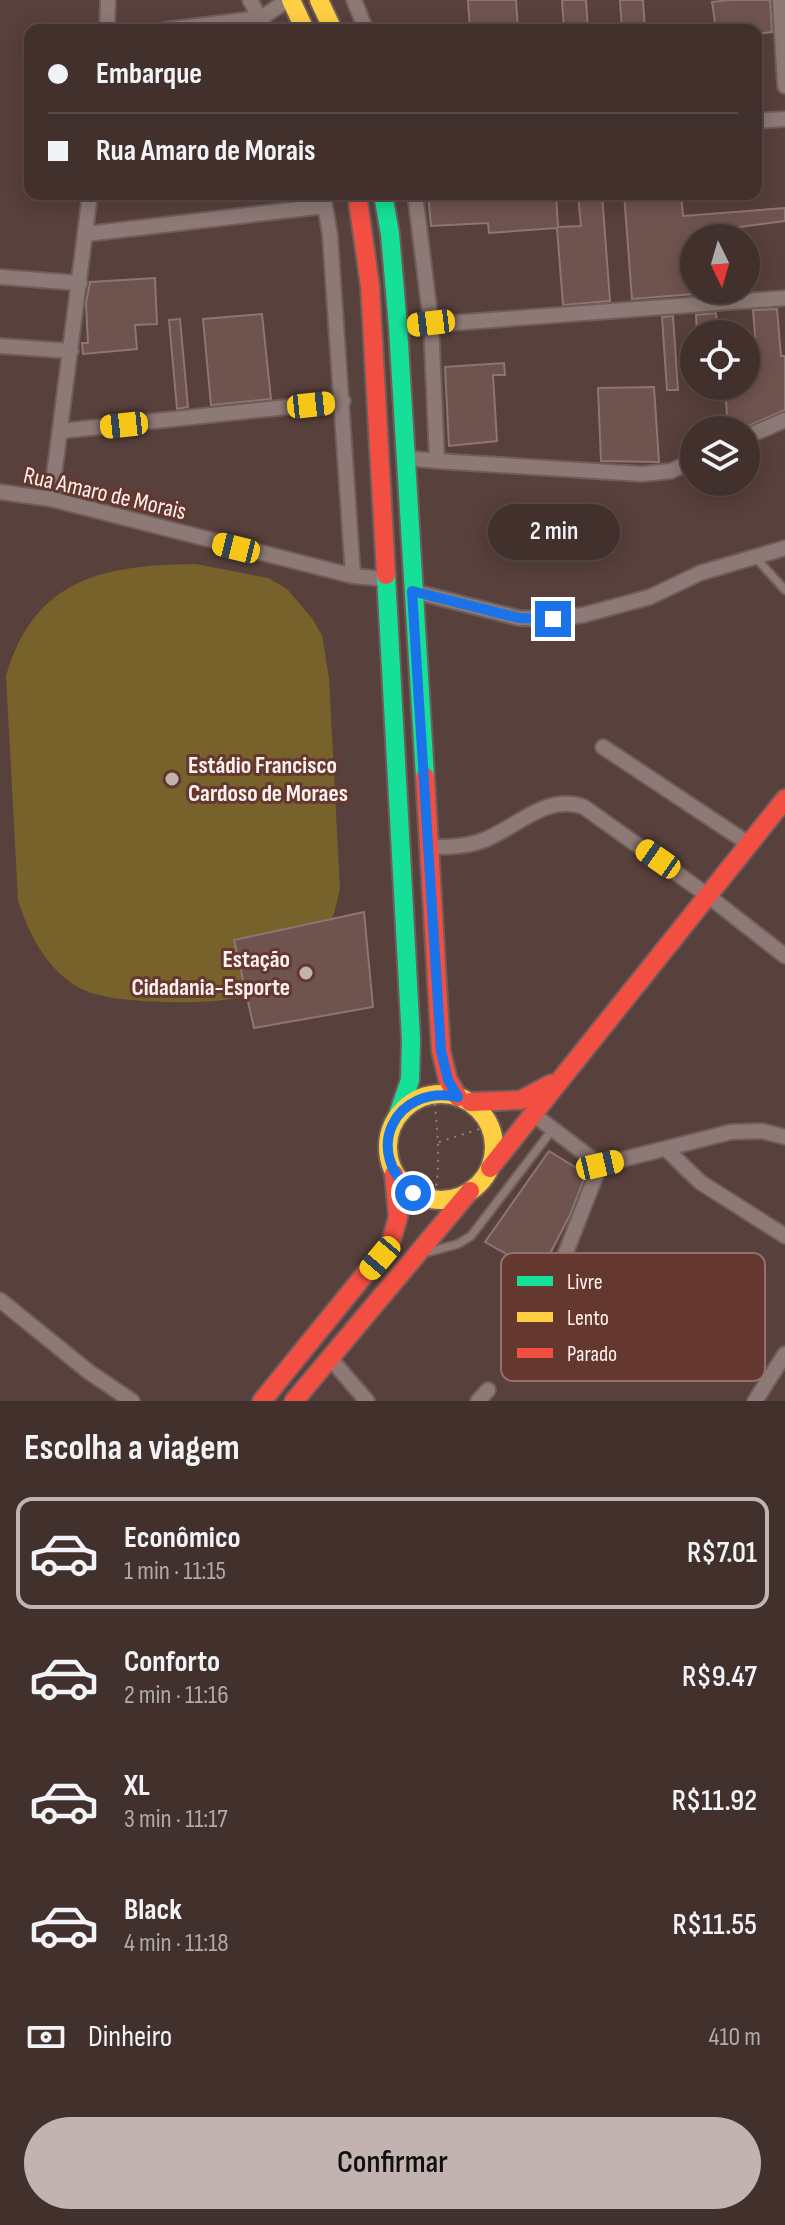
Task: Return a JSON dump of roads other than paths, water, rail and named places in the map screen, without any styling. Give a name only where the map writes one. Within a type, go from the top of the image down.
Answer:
[{"type":"main road","points":[[290,0],[302,24]]},
{"type":"main road","points":[[319,0],[330,24]]},
{"type":"main road","points":[[262,1401],[391,1242],[397,1230],[399,1214],[387,1143],[410,1080],[411,1040],[370,286],[358,200]]},
{"type":"main road","points":[[384,200],[398,327],[441,1051],[448,1080],[464,1100],[482,1114],[489,1126],[494,1142],[490,1168]]},
{"type":"main road","points":[[294,1401],[490,1168],[785,799]]},
{"type":"main road","points":[[398,1115],[419,1099],[434,1094],[464,1100],[521,1100],[566,1074]]},
{"type":"main road","points":[[394,1172],[413,1193],[434,1199],[456,1198],[470,1191]]},
{"type":"street","points":[[107,24],[108,0]]},
{"type":"street","points":[[250,0],[264,24],[290,0]]},
{"type":"street","points":[[354,0],[364,24]]},
{"type":"street","points":[[780,0],[785,86]]},
{"type":"street","points":[[762,121],[785,119]]},
{"type":"street","points":[[51,499],[89,200]]},
{"type":"street","points":[[86,234],[324,200],[330,235],[343,401],[353,576]]},
{"type":"street","points":[[416,200],[431,323],[437,461]]},
{"type":"street","points":[[0,277],[80,283]]},
{"type":"street","points":[[398,327],[785,298]]},
{"type":"street","points":[[0,346],[71,351]]},
{"type":"street","points":[[61,431],[343,401]]},
{"type":"street","points":[[760,431],[785,420]]},
{"type":"street","points":[[406,458],[642,474],[671,471],[680,467]]},
{"type":"street","name":"Rua Amaro de Morais","points":[[0,493],[51,499],[353,576],[386,579]]},
{"type":"street","points":[[412,591],[519,618],[553,619],[617,608],[650,597],[700,573],[785,548]]},
{"type":"street","points":[[603,747],[749,844]]},
{"type":"street","points":[[428,847],[458,847],[486,840],[523,817],[549,806],[566,803],[584,807],[707,895],[785,956]]},
{"type":"street","points":[[533,1114],[600,1165],[748,1130],[785,1137]]},
{"type":"street","points":[[667,1150],[709,1188],[785,1236]]},
{"type":"street","points":[[566,1253],[600,1165]]},
{"type":"street","points":[[0,1300],[89,1372],[132,1401]]},
{"type":"street","points":[[755,1401],[785,1354]]},
{"type":"street","points":[[329,1357],[367,1401]]},
{"type":"lane","points":[[755,556],[785,590]]},
{"type":"lane","points":[[414,1255],[444,1248],[471,1236],[552,1130]]},
{"type":"place","name":"Estádio Francisco Cardoso de Moraes","points":[[172,779]]},
{"type":"place","name":"Estação Cidadania-Esporte","points":[[306,973]]}]
